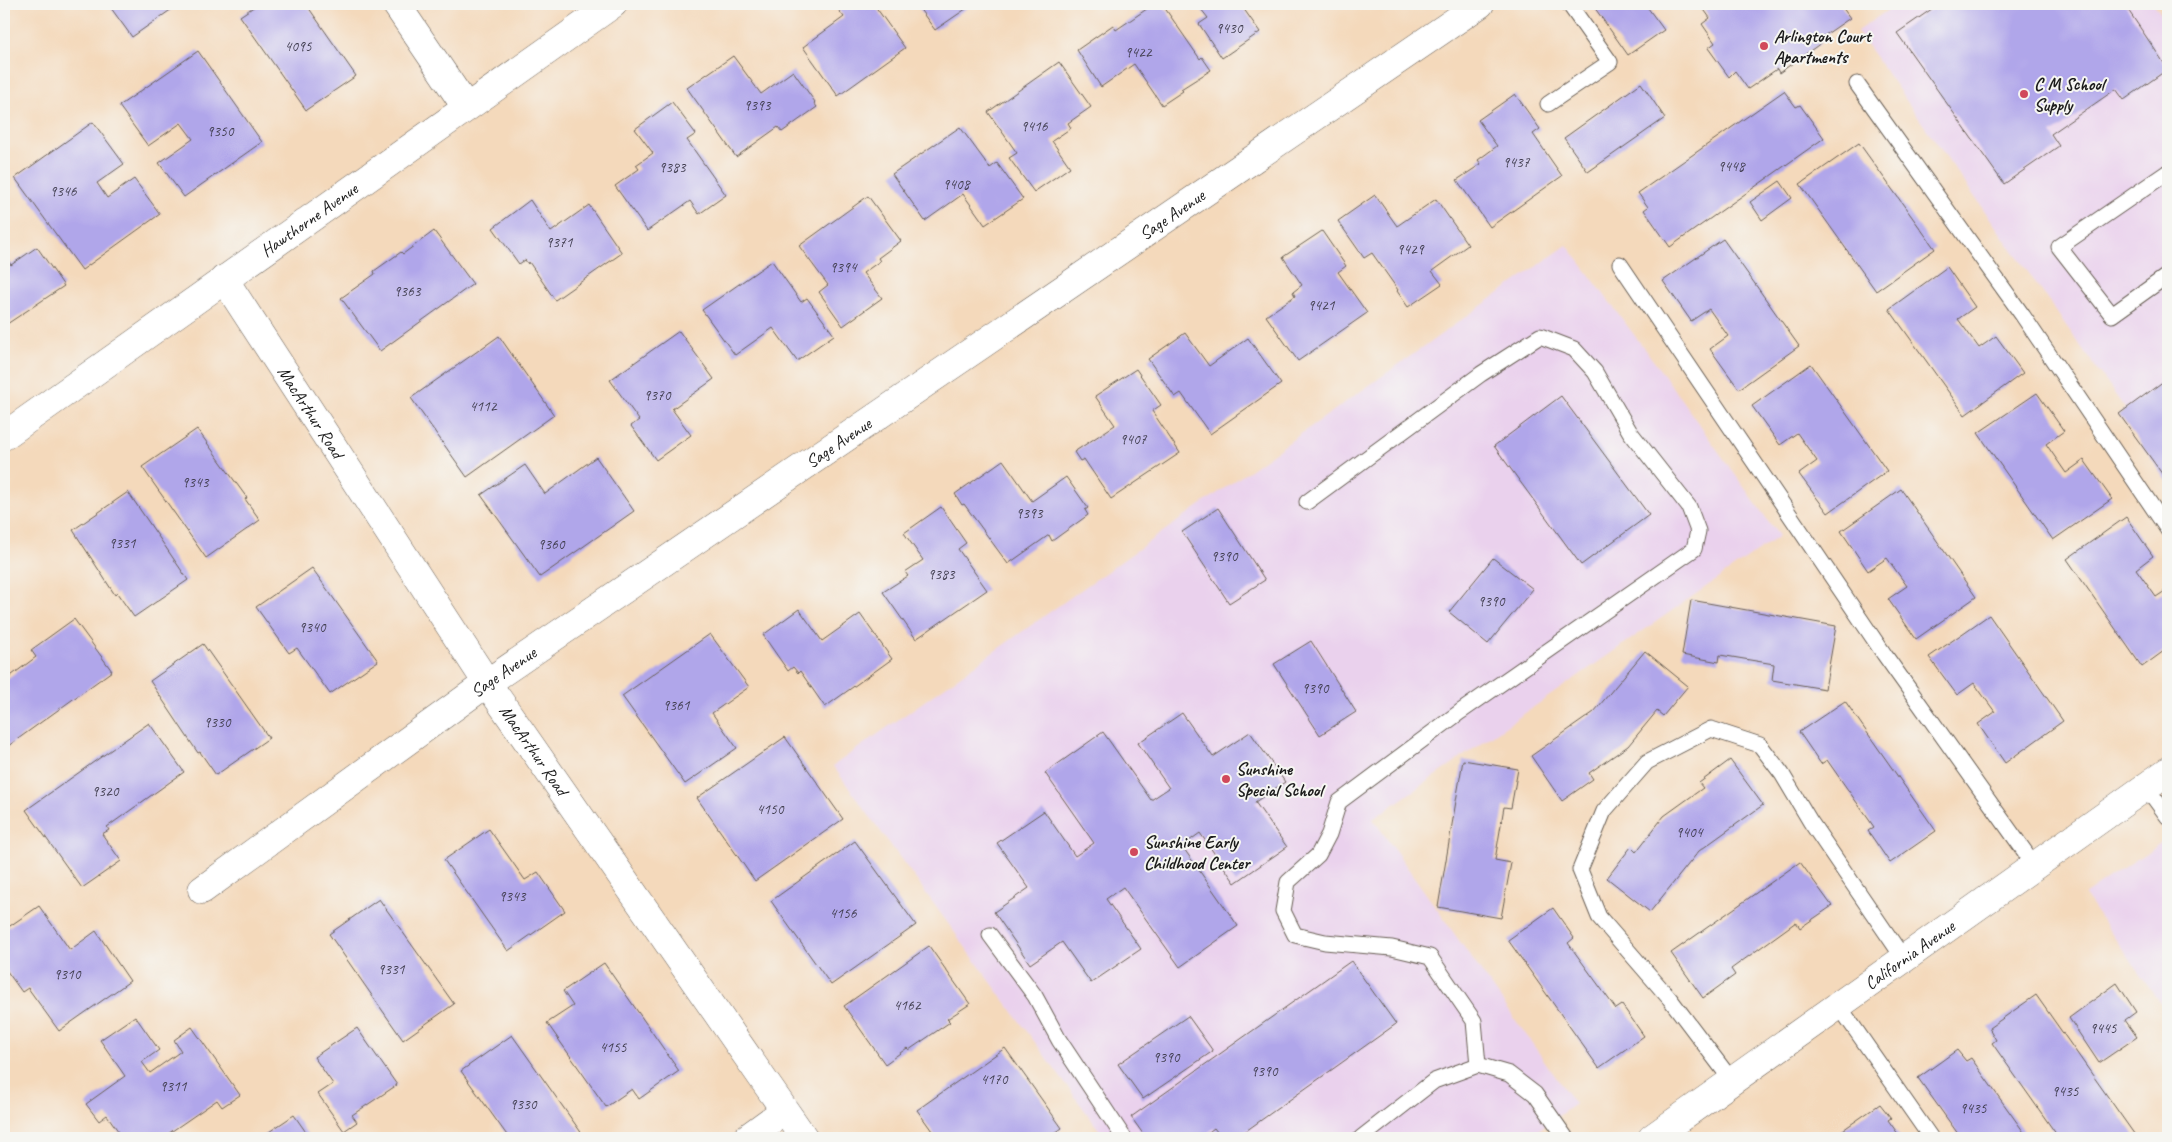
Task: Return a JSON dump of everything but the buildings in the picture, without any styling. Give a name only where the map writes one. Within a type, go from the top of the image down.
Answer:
[{"type":"street","points":[[396,4],[466,107]]},
{"type":"street","name":"Hawthorne Avenue","points":[[4,436],[613,4]]},
{"type":"street","name":"Sage Avenue","points":[[202,890],[487,683],[1480,4]]},
{"type":"street","name":"MacArthur Road","points":[[224,279],[487,683],[804,1138]]},
{"type":"street","name":"California Avenue","points":[[1652,1138],[2168,771]]},
{"type":"street","points":[[747,1138],[784,1111]]},
{"type":"lane","points":[[1548,104],[1610,62],[1569,4]]},
{"type":"lane","points":[[1857,84],[2023,316],[2168,530]]},
{"type":"lane","points":[[2168,172],[2060,247],[2112,315],[2168,274]]},
{"type":"lane","points":[[1620,264],[1884,654],[2035,866]]},
{"type":"lane","points":[[1306,502],[1480,374],[1540,336],[1574,349],[1595,372],[1630,432],[1689,507],[1698,531],[1694,549],[1460,712],[1339,802],[1329,834],[1318,855],[1288,882],[1283,911],[1295,935],[1324,942],[1392,948],[1430,957],[1474,1021],[1478,1065]]},
{"type":"lane","points":[[1732,1081],[1670,999],[1599,917],[1580,870],[1604,811],[1647,762],[1711,729],[1760,746],[1782,774],[1810,821],[1904,959]]},
{"type":"lane","points":[[2146,787],[2168,817]]},
{"type":"lane","points":[[990,934],[1035,996],[1060,1040],[1124,1138]]},
{"type":"lane","points":[[1839,1006],[1930,1138]]},
{"type":"lane","points":[[1361,1138],[1434,1081],[1478,1065],[1509,1074],[1535,1094],[1566,1138]]},
{"type":"shaded area","points":[[1897,4],[2154,4],[2168,23],[2168,469],[1857,31]]},
{"type":"shaded area","points":[[1567,245],[1655,363],[1779,536],[1373,819],[1575,1104],[1527,1138],[1105,1138],[833,766]]},
{"type":"shaded area","points":[[2168,838],[2168,1013],[2084,895]]},
{"type":"place","name":"Arlington Court Apartments","points":[[1764,46]]},
{"type":"place","name":"C M School Supply","points":[[2024,94]]},
{"type":"place","name":"Sunshine Special School","points":[[1226,779]]},
{"type":"place","name":"Sunshine Early Childhood Center","points":[[1134,852]]}]
